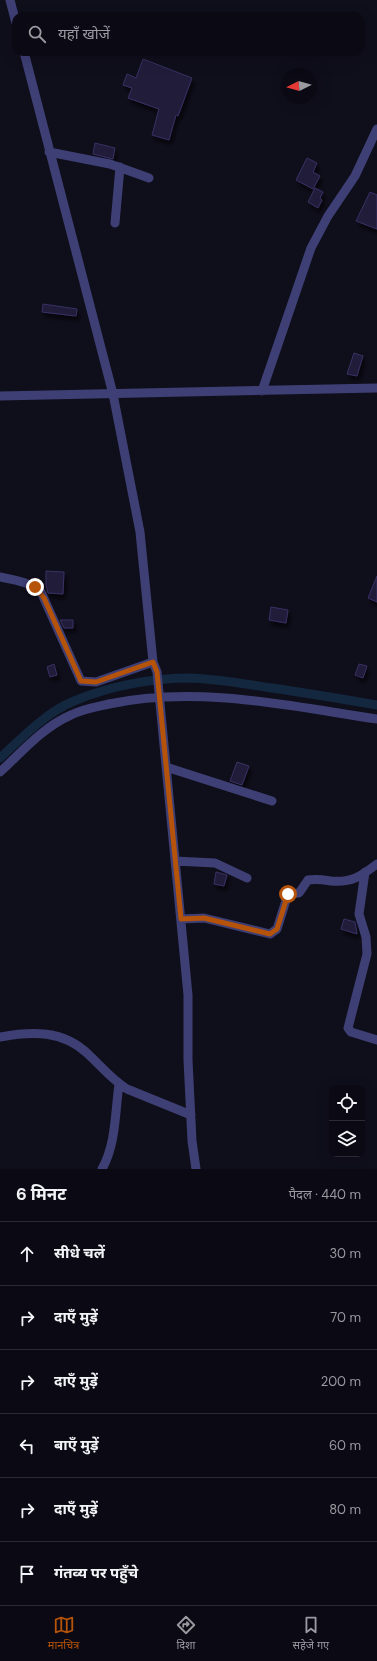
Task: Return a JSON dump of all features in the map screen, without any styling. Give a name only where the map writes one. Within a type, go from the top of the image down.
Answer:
[{"type":"street","points":[[10,0],[13,12]]},
{"type":"street","points":[[25,56],[113,394],[140,532],[153,662],[157,672],[189,1009],[188,1060],[190,1115],[196,1169]]},
{"type":"street","points":[[262,391],[311,248],[328,216],[355,176],[376,133]]},
{"type":"street","points":[[50,152],[120,167],[149,178]]},
{"type":"street","points":[[115,223],[120,167]]},
{"type":"street","points":[[0,396],[377,388]]},
{"type":"street","points":[[0,577],[27,584],[35,587],[41,592],[81,681],[96,682],[153,662]]},
{"type":"street","points":[[0,772],[38,737],[69,715],[82,710],[122,701],[159,697],[200,696],[272,703],[377,719]]},
{"type":"street","points":[[166,767],[272,801]]},
{"type":"street","points":[[175,861],[215,863],[247,878]]},
{"type":"street","points":[[181,919],[204,918],[270,934],[277,929],[288,894],[299,894],[308,880],[337,882],[351,880],[358,878],[377,864]]},
{"type":"street","points":[[365,872],[360,914],[366,937],[367,954],[348,1028],[351,1032],[377,1040]]},
{"type":"street","points":[[0,1037],[26,1033],[63,1037],[86,1052],[119,1084],[135,1093],[190,1115]]},
{"type":"street","points":[[102,1169],[112,1145],[119,1084]]},
{"type":"building","points":[[143,59],[192,78],[178,116],[176,115],[169,140],[152,135],[159,109],[128,98],[132,88],[123,85],[127,74],[136,78]]},
{"type":"building","points":[[95,143],[115,148],[113,159],[93,154]]},
{"type":"building","points":[[307,158],[317,163],[313,172],[320,176],[313,189],[296,180]]},
{"type":"building","points":[[315,188],[323,192],[320,198],[322,200],[318,208],[308,202]]},
{"type":"building","points":[[370,192],[377,195],[377,229],[356,221]]},
{"type":"building","points":[[43,304],[77,309],[76,316],[42,312]]},
{"type":"building","points":[[354,353],[363,356],[357,376],[347,374]]},
{"type":"building","points":[[46,571],[64,572],[63,594],[48,593],[46,585]]},
{"type":"building","points":[[377,576],[377,602],[368,598]]},
{"type":"building","points":[[271,607],[288,610],[286,623],[269,620]]},
{"type":"building","points":[[60,620],[73,620],[73,628],[64,628]]},
{"type":"building","points":[[54,664],[57,675],[50,677],[47,667]]},
{"type":"building","points":[[359,664],[367,666],[363,678],[355,675]]},
{"type":"building","points":[[237,762],[249,766],[242,785],[230,781]]},
{"type":"building","points":[[216,872],[227,875],[224,886],[214,884]]},
{"type":"building","points":[[344,919],[355,922],[357,934],[341,929]]},
{"type":"waterway","points":[[0,758],[35,726],[63,706],[102,691],[146,681],[176,678],[211,679],[377,705]]},
{"type":"route","points":[[35,587],[41,592],[44,598],[81,681],[89,683],[96,682],[153,662],[157,672],[181,919],[204,918],[270,934],[274,933],[277,929],[288,894]]}]
